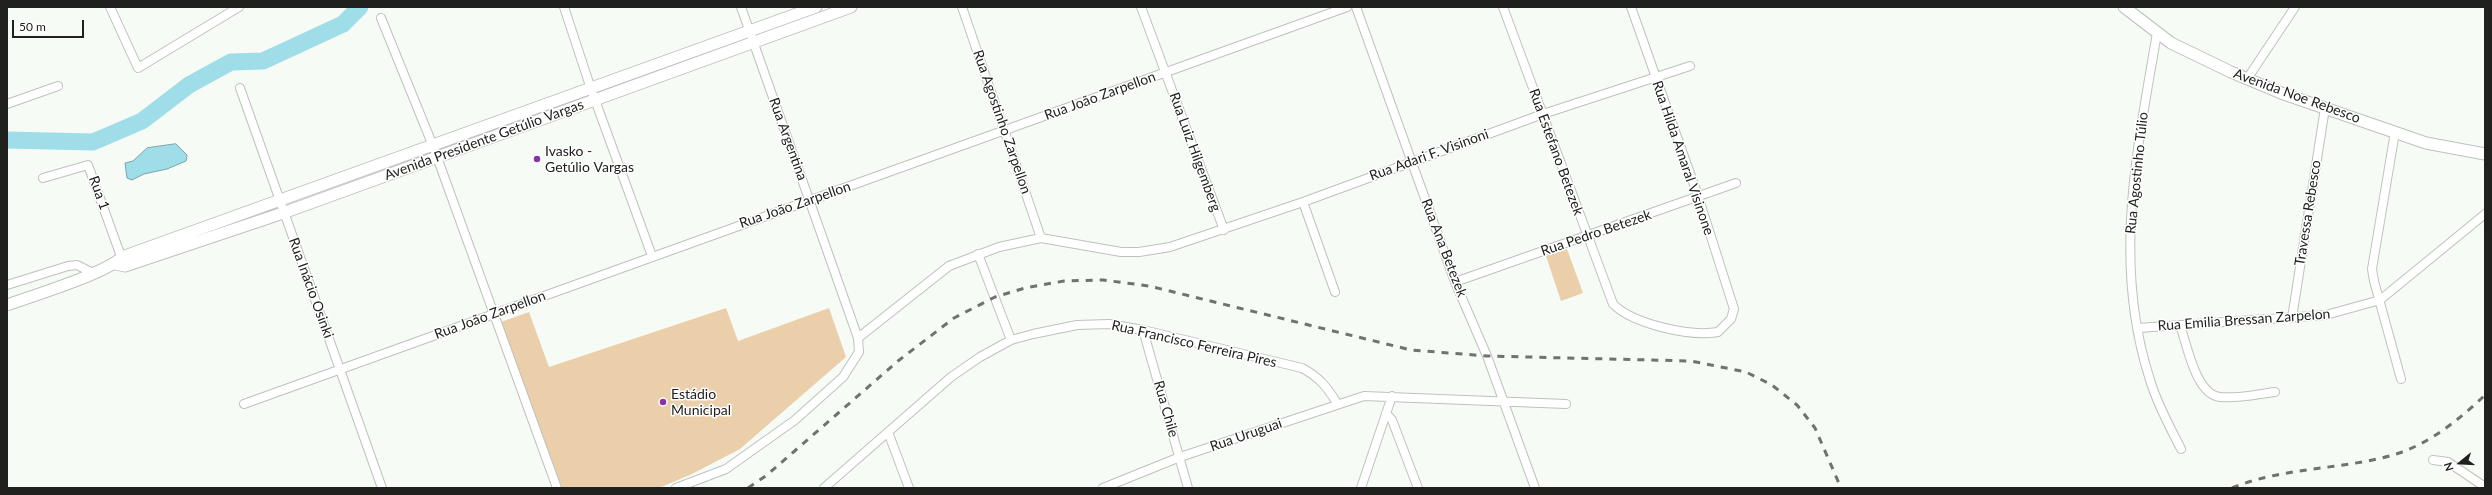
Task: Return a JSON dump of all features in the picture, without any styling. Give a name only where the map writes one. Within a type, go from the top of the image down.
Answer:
[{"type":"main road","name":"Avenida Presidente Getúlio Vargas","points":[[7,305],[279,200],[433,146],[816,7]]},
{"type":"main road","name":"Avenida Presidente Getúlio Vargas","points":[[121,262],[283,213],[852,7]]},
{"type":"main road","name":"Avenida Noe Rebesco","points":[[2124,7],[2157,33],[2187,52],[2247,79],[2426,143],[2485,154]]},
{"type":"street","points":[[110,7],[138,68],[239,7]]},
{"type":"street","points":[[564,7],[590,89],[652,256]]},
{"type":"street","name":"Rua Argentina","points":[[741,7],[858,338]]},
{"type":"street","name":"Rua Agostinho Zarpellon","points":[[962,7],[1006,130],[1041,238]]},
{"type":"street","name":"Rua Luiz Hilgemberg","points":[[1141,7],[1224,230]]},
{"type":"street","name":"Rua João Zarpellon","points":[[244,404],[1347,7]]},
{"type":"street","name":"Rua Ana Betezek","points":[[1356,7],[1455,282],[1504,401],[1535,488]]},
{"type":"street","name":"Rua Estefano Betezek","points":[[1503,7],[1608,297]]},
{"type":"street","name":"Rua Hilda Amaral Visinone","points":[[1608,297],[1620,312],[1635,319],[1697,333],[1718,332],[1731,319],[1734,309],[1698,196],[1631,7]]},
{"type":"street","points":[[2247,79],[2295,7]]},
{"type":"street","points":[[381,18],[433,146],[557,488]]},
{"type":"street","name":"Rua Agostinho Túlio","points":[[2157,33],[2140,132],[2130,210],[2128,265],[2138,328],[2150,382],[2181,449]]},
{"type":"street","name":"Rua Adari F. Visinoni","points":[[858,338],[934,276],[949,266],[978,254],[1020,241],[1041,238],[1121,252],[1139,252],[1170,247],[1224,230],[1303,202],[1543,114],[1655,76],[1690,66]]},
{"type":"street","points":[[7,104],[58,86]]},
{"type":"street","name":"Rua Inácio Osinki","points":[[240,88],[283,213],[341,368],[382,488]]},
{"type":"street","name":"Travessa Rebesco","points":[[2292,318],[2325,108]]},
{"type":"street","points":[[2395,132],[2372,269],[2401,379]]},
{"type":"street","name":"Rua 1","points":[[43,178],[88,165],[121,262]]},
{"type":"street","name":"Rua Pedro Betezek","points":[[1455,282],[1736,183]]},
{"type":"street","points":[[1303,202],[1335,292]]},
{"type":"street","name":"Rua Emilia Bressan Zarpelon","points":[[2138,328],[2326,316],[2380,300],[2485,214]]},
{"type":"street","points":[[978,254],[1011,340]]},
{"type":"street","points":[[7,285],[68,266],[77,266],[93,273]]},
{"type":"street","name":"Rua Francisco Ferreira Pires","points":[[824,488],[951,377],[980,356],[1011,340],[1078,326],[1109,324],[1143,330],[1302,368],[1316,375],[1325,384],[1337,403]]},
{"type":"street","points":[[2180,325],[2200,383],[2206,392],[2219,397],[2276,392]]},
{"type":"street","name":"Rua Chile","points":[[1143,330],[1188,488]]},
{"type":"street","points":[[676,488],[726,469],[795,420],[843,377],[859,352],[858,338]]},
{"type":"street","name":"Rua Uruguai","points":[[1103,488],[1180,457],[1337,403],[1364,396],[1566,404]]},
{"type":"street","points":[[1361,488],[1392,396]]},
{"type":"street","points":[[1386,413],[1392,420],[1418,488]]},
{"type":"street","points":[[888,432],[909,488]]},
{"type":"street","points":[[2433,460],[2448,462],[2485,487]]},
{"type":"shaded area","points":[[1567,249],[1583,293],[1561,301],[1546,256]]},
{"type":"shaded area","name":"Estádio Municipal","points":[[726,308],[738,341],[829,308],[846,357],[740,449],[692,474],[659,488],[562,488],[501,322],[529,312],[549,367]]},
{"type":"water","points":[[176,144],[187,155],[186,161],[167,169],[144,174],[132,180],[127,178],[125,163],[133,161],[147,148]]},
{"type":"waterway","points":[[7,140],[93,142],[142,121],[189,85],[231,62],[263,61],[343,24],[360,7]]},
{"type":"railway","points":[[748,488],[767,475],[898,361],[954,318],[995,297],[1025,288],[1064,281],[1103,280],[1149,286],[1411,350],[1487,356],[1691,361],[1746,372],[1772,385],[1797,405],[1815,428],[1841,488]]},
{"type":"railway","points":[[2232,488],[2271,476],[2353,464],[2406,451],[2443,430],[2485,395]]},
{"type":"place","name":"Ivasko - Getúlio Vargas","points":[[537,159]]},
{"type":"place","name":"Estádio Municipal","points":[[663,402]]}]
